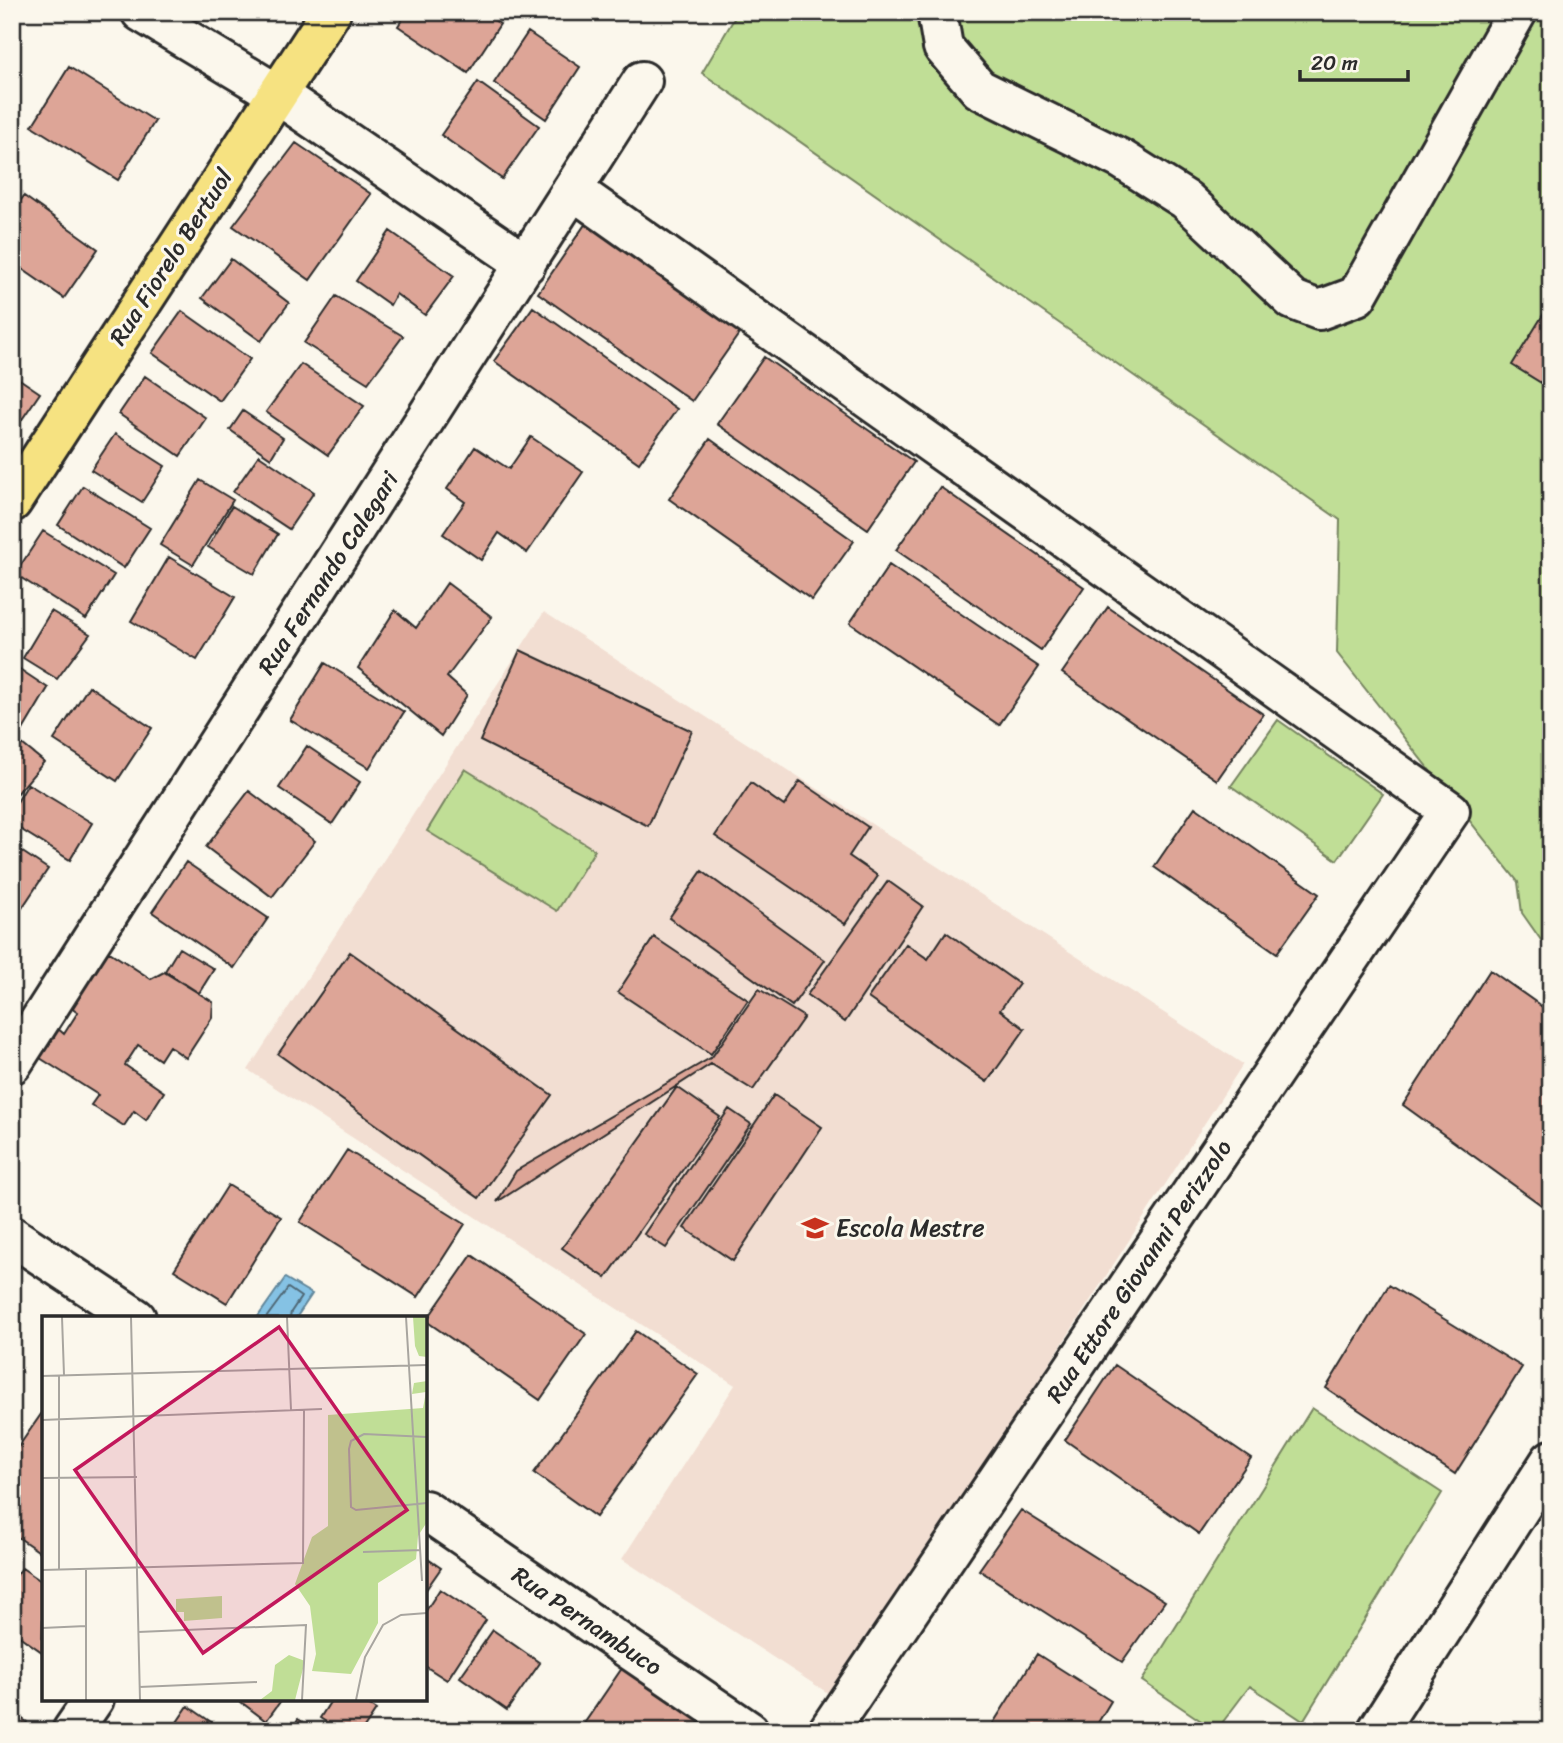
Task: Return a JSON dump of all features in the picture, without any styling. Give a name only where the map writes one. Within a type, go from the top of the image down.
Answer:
[{"type":"main road","name":"Rua Fiorelo Bertuol","points":[[12,502],[331,12]]},
{"type":"street","points":[[141,12],[277,94],[526,264]]},
{"type":"street","points":[[937,12],[943,47],[979,89],[1121,159],[1186,200],[1293,300],[1319,310],[1357,296],[1517,12]]},
{"type":"street","name":"Rua Fernando Calegari","points":[[12,1064],[642,81]]},
{"type":"street","name":"Rua Ettore Giovanni Perizzolo","points":[[573,190],[1450,811],[828,1731]]},
{"type":"street","points":[[12,1237],[133,1316]]},
{"type":"street","points":[[1377,1731],[1551,1460]]},
{"type":"street","name":"Rua Pernambuco","points":[[427,1511],[749,1731]]},
{"type":"street","points":[[72,1731],[93,1701]]},
{"type":"shaded area","name":"Escola Mestre","points":[[544,612],[1243,1064],[834,1697],[622,1559],[735,1385],[248,1070]]},
{"type":"green space","points":[[738,12],[1551,12],[1551,941],[1541,940],[1522,913],[1518,882],[1337,653],[1340,520],[702,73]]},
{"type":"green space","points":[[1278,720],[1383,794],[1337,860],[1231,786]]},
{"type":"green space","points":[[465,769],[595,850],[557,911],[427,831]]},
{"type":"green space","points":[[1312,1408],[1442,1493],[1303,1721],[1250,1686],[1216,1731],[1142,1681]]},
{"type":"water","points":[[285,1278],[312,1294],[297,1316],[258,1316]]},
{"type":"building","points":[[407,12],[482,12],[500,24],[468,73],[398,26]]},
{"type":"building","points":[[528,32],[580,67],[546,119],[494,83]]},
{"type":"building","points":[[69,67],[155,121],[118,180],[32,126]]},
{"type":"building","points":[[478,82],[539,126],[502,179],[441,135]]},
{"type":"building","points":[[296,143],[371,194],[310,280],[233,226]]},
{"type":"building","points":[[24,196],[98,249],[64,298],[12,262],[12,212]]},
{"type":"building","points":[[586,223],[741,331],[692,401],[538,293]]},
{"type":"building","points":[[390,231],[454,276],[425,315],[396,294],[390,305],[356,281]]},
{"type":"building","points":[[231,259],[289,303],[261,341],[202,298]]},
{"type":"building","points":[[336,296],[403,336],[368,383],[304,343]]},
{"type":"building","points":[[1551,302],[1551,389],[1512,365]]},
{"type":"building","points":[[533,307],[677,409],[639,463],[494,361]]},
{"type":"building","points":[[182,311],[250,359],[220,401],[152,353]]},
{"type":"building","points":[[764,357],[914,462],[868,529],[717,424]]},
{"type":"building","points":[[301,364],[364,406],[328,455],[266,412]]},
{"type":"building","points":[[12,374],[40,393],[12,434]]},
{"type":"building","points":[[145,376],[206,418],[180,456],[119,414]]},
{"type":"building","points":[[243,411],[283,438],[271,458],[230,430]]},
{"type":"building","points":[[115,434],[165,466],[142,502],[91,470]]},
{"type":"building","points":[[531,437],[583,472],[527,553],[499,533],[481,560],[443,534],[465,502],[447,489],[475,447],[509,469]]},
{"type":"building","points":[[710,439],[854,541],[812,600],[669,499]]},
{"type":"building","points":[[259,455],[314,492],[289,529],[233,492]]},
{"type":"building","points":[[200,480],[233,500],[193,565],[160,545]]},
{"type":"building","points":[[83,486],[150,528],[124,568],[58,525]]},
{"type":"building","points":[[940,487],[1084,587],[1041,650],[896,550]]},
{"type":"building","points":[[232,506],[278,534],[254,574],[208,547]]},
{"type":"building","points":[[43,531],[114,575],[86,619],[15,574]]},
{"type":"building","points":[[169,557],[235,597],[197,660],[131,621]]},
{"type":"building","points":[[889,565],[1039,667],[999,725],[850,623]]},
{"type":"building","points":[[447,583],[492,617],[447,677],[467,695],[441,736],[358,668],[395,610],[416,628]]},
{"type":"building","points":[[1108,607],[1263,714],[1217,780],[1062,673]]},
{"type":"building","points":[[51,611],[90,634],[57,679],[23,658]]},
{"type":"building","points":[[520,650],[692,731],[648,826],[480,741]]},
{"type":"building","points":[[325,663],[404,712],[369,768],[290,720]]},
{"type":"building","points":[[12,664],[48,688],[20,735],[12,730]]},
{"type":"building","points":[[89,686],[152,728],[117,781],[54,740]]},
{"type":"building","points":[[22,744],[44,762],[12,800],[12,758]]},
{"type":"building","points":[[307,746],[360,782],[332,824],[279,788]]},
{"type":"building","points":[[800,781],[868,827],[849,856],[878,876],[845,924],[715,836],[751,783],[784,806]]},
{"type":"building","points":[[28,784],[92,823],[70,860],[12,824],[12,810]]},
{"type":"building","points":[[249,791],[315,841],[272,897],[206,847]]},
{"type":"building","points":[[1195,807],[1319,894],[1277,953],[1154,867]]},
{"type":"building","points":[[12,845],[48,869],[18,914],[12,910]]},
{"type":"building","points":[[186,862],[268,918],[234,968],[152,912]]},
{"type":"building","points":[[702,871],[825,960],[792,1006],[669,918]]},
{"type":"building","points":[[888,881],[923,906],[845,1022],[807,995]]},
{"type":"building","points":[[946,932],[1019,984],[1000,1010],[1025,1029],[987,1082],[868,998],[906,944],[928,959]]},
{"type":"building","points":[[654,937],[748,1000],[711,1054],[618,992]]},
{"type":"building","points":[[179,948],[214,969],[199,993],[165,971]]},
{"type":"building","points":[[350,952],[552,1095],[479,1198],[278,1054]]},
{"type":"building","points":[[92,953],[111,953],[151,979],[164,972],[213,1002],[212,1018],[186,1058],[169,1046],[160,1060],[138,1045],[125,1065],[164,1092],[146,1120],[134,1111],[124,1126],[91,1105],[98,1095],[29,1051],[48,1020],[64,1034],[78,1012],[61,1000]]},
{"type":"building","points":[[1490,970],[1551,1013],[1551,1212],[1403,1105]]},
{"type":"building","points":[[759,989],[804,1017],[753,1090],[711,1064],[497,1202],[516,1171],[712,1057]]},
{"type":"building","points":[[677,1087],[720,1117],[606,1278],[562,1248]]},
{"type":"building","points":[[774,1095],[822,1127],[733,1261],[684,1228]]},
{"type":"building","points":[[729,1109],[751,1124],[666,1248],[644,1234]]},
{"type":"building","points":[[347,1150],[465,1224],[418,1297],[300,1222]]},
{"type":"building","points":[[228,1185],[281,1217],[227,1303],[174,1270]]},
{"type":"building","points":[[472,1255],[586,1334],[540,1400],[427,1320]]},
{"type":"building","points":[[1389,1285],[1522,1367],[1455,1474],[1326,1388]]},
{"type":"building","points":[[636,1331],[698,1374],[596,1517],[534,1473]]},
{"type":"building","points":[[1115,1365],[1251,1458],[1199,1534],[1065,1440]]},
{"type":"building","points":[[42,1413],[42,1554],[12,1533],[12,1456]]},
{"type":"building","points":[[1021,1510],[1165,1601],[1122,1662],[979,1570]]},
{"type":"building","points":[[427,1558],[441,1568],[427,1588]]},
{"type":"building","points":[[22,1568],[42,1582],[42,1652],[12,1631],[12,1581]]},
{"type":"building","points":[[440,1589],[486,1620],[447,1680],[427,1667],[427,1609]]},
{"type":"building","points":[[493,1630],[540,1663],[507,1710],[460,1677]]},
{"type":"building","points":[[1037,1654],[1111,1701],[1093,1731],[1001,1731],[992,1725]]},
{"type":"building","points":[[629,1658],[719,1731],[579,1731]]},
{"type":"building","points":[[240,1701],[281,1701],[266,1721]]},
{"type":"building","points":[[331,1701],[362,1701],[376,1710],[362,1731],[340,1731],[320,1718]]},
{"type":"building","points":[[188,1706],[224,1731],[171,1731]]},
{"type":"building","points":[[12,1712],[27,1722],[22,1731],[12,1731]]},
{"type":"building","points":[[298,1719],[318,1731],[291,1731]]},
{"type":"place","name":"Escola Mestre","points":[[815,1228]]}]
